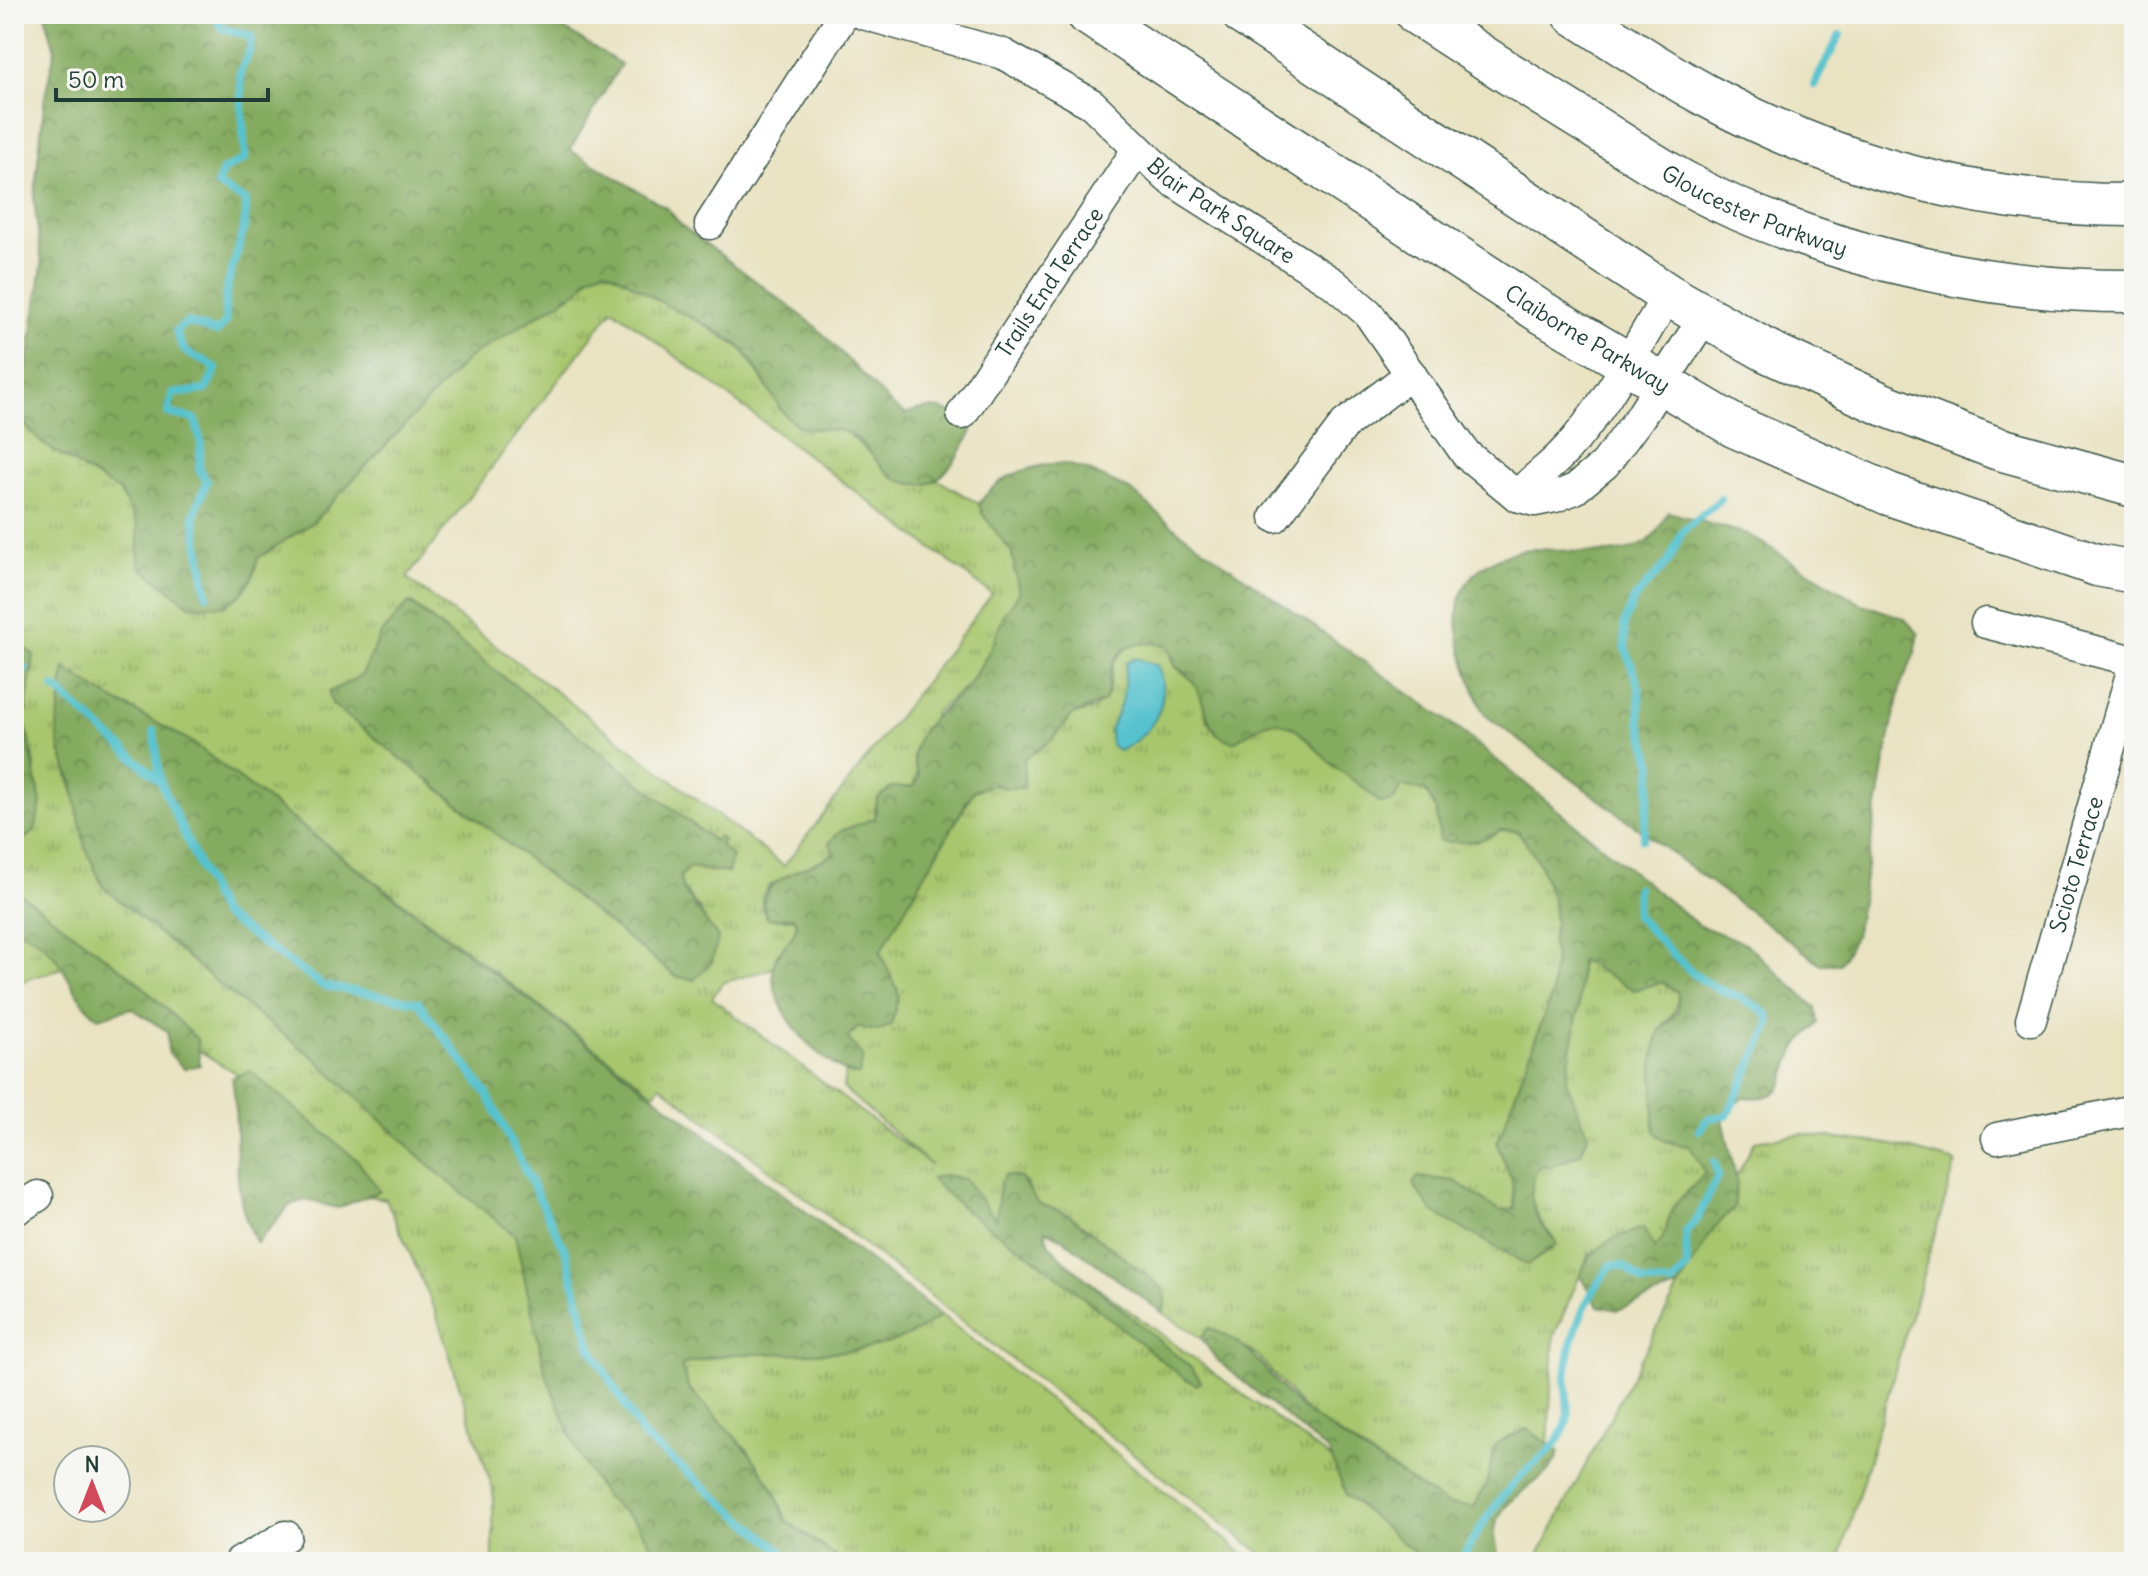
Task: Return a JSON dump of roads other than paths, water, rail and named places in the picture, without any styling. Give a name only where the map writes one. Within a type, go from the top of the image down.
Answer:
[{"type":"main road","name":"Claiborne Parkway","points":[[1088,14],[1538,310],[1734,426],[1889,494],[2097,565],[2134,572]]},
{"type":"main road","points":[[1243,14],[1668,295],[1767,351],[1882,404],[1996,448],[2134,486]]},
{"type":"main road","name":"Gloucester Parkway","points":[[1417,14],[1659,169],[1733,207],[1824,240],[1947,275],[2083,291],[2134,291]]},
{"type":"main road","points":[[1574,14],[1707,96],[1827,151],[1933,184],[2020,198],[2134,205]]},
{"type":"street","points":[[710,224],[844,14]]},
{"type":"street","name":"Blair Park Square","points":[[863,14],[1003,54],[1092,104],[1168,178],[1333,283],[1368,313],[1466,454],[1517,496]]},
{"type":"street","name":"Trails End Terrace","points":[[962,414],[1137,150]]},
{"type":"street","points":[[1668,295],[1628,362],[1561,456],[1539,472],[1517,496],[1535,501],[1575,489],[1605,464],[1663,384],[1705,316]]},
{"type":"street","points":[[1275,517],[1345,424],[1411,374]]},
{"type":"street","points":[[1986,623],[2134,663]]},
{"type":"street","name":"Scioto Terrace","points":[[2031,1020],[2134,663]]},
{"type":"street","points":[[1997,1138],[2134,1110]]},
{"type":"street","points":[[240,1562],[286,1536]]},
{"type":"water","points":[[1136,658],[1158,666],[1163,693],[1161,705],[1150,727],[1119,751],[1111,745],[1110,731],[1123,698],[1126,663]]},
{"type":"waterway","points":[[207,595],[194,515],[207,481],[199,470],[201,442],[195,419],[168,413],[172,394],[206,390],[216,369],[188,353],[176,331],[187,322],[217,332],[226,322],[226,292],[245,217],[246,201],[217,185],[223,170],[245,159],[240,72],[250,50],[251,36],[223,29],[213,14]]},
{"type":"waterway","points":[[1814,85],[1840,35]]},
{"type":"waterway","points":[[1643,839],[1653,765],[1640,722],[1639,687],[1625,647],[1624,624],[1634,599],[1669,561],[1682,532],[1721,499]]},
{"type":"waterway","points":[[14,666],[25,668]]},
{"type":"waterway","points":[[54,687],[160,781],[221,914],[323,986],[418,1002],[487,1094],[566,1252],[591,1348],[643,1436],[795,1562]]},
{"type":"waterway","points":[[154,731],[160,781]]},
{"type":"waterway","points":[[1637,888],[1636,916],[1681,962],[1709,984],[1752,1004],[1769,1016],[1769,1027],[1727,1116],[1709,1118],[1699,1130]]},
{"type":"waterway","points":[[1460,1562],[1503,1496],[1561,1435],[1568,1416],[1566,1378],[1575,1332],[1586,1304],[1611,1265],[1624,1266],[1643,1282],[1672,1284],[1687,1268],[1686,1231],[1698,1218],[1718,1175],[1714,1162]]}]
